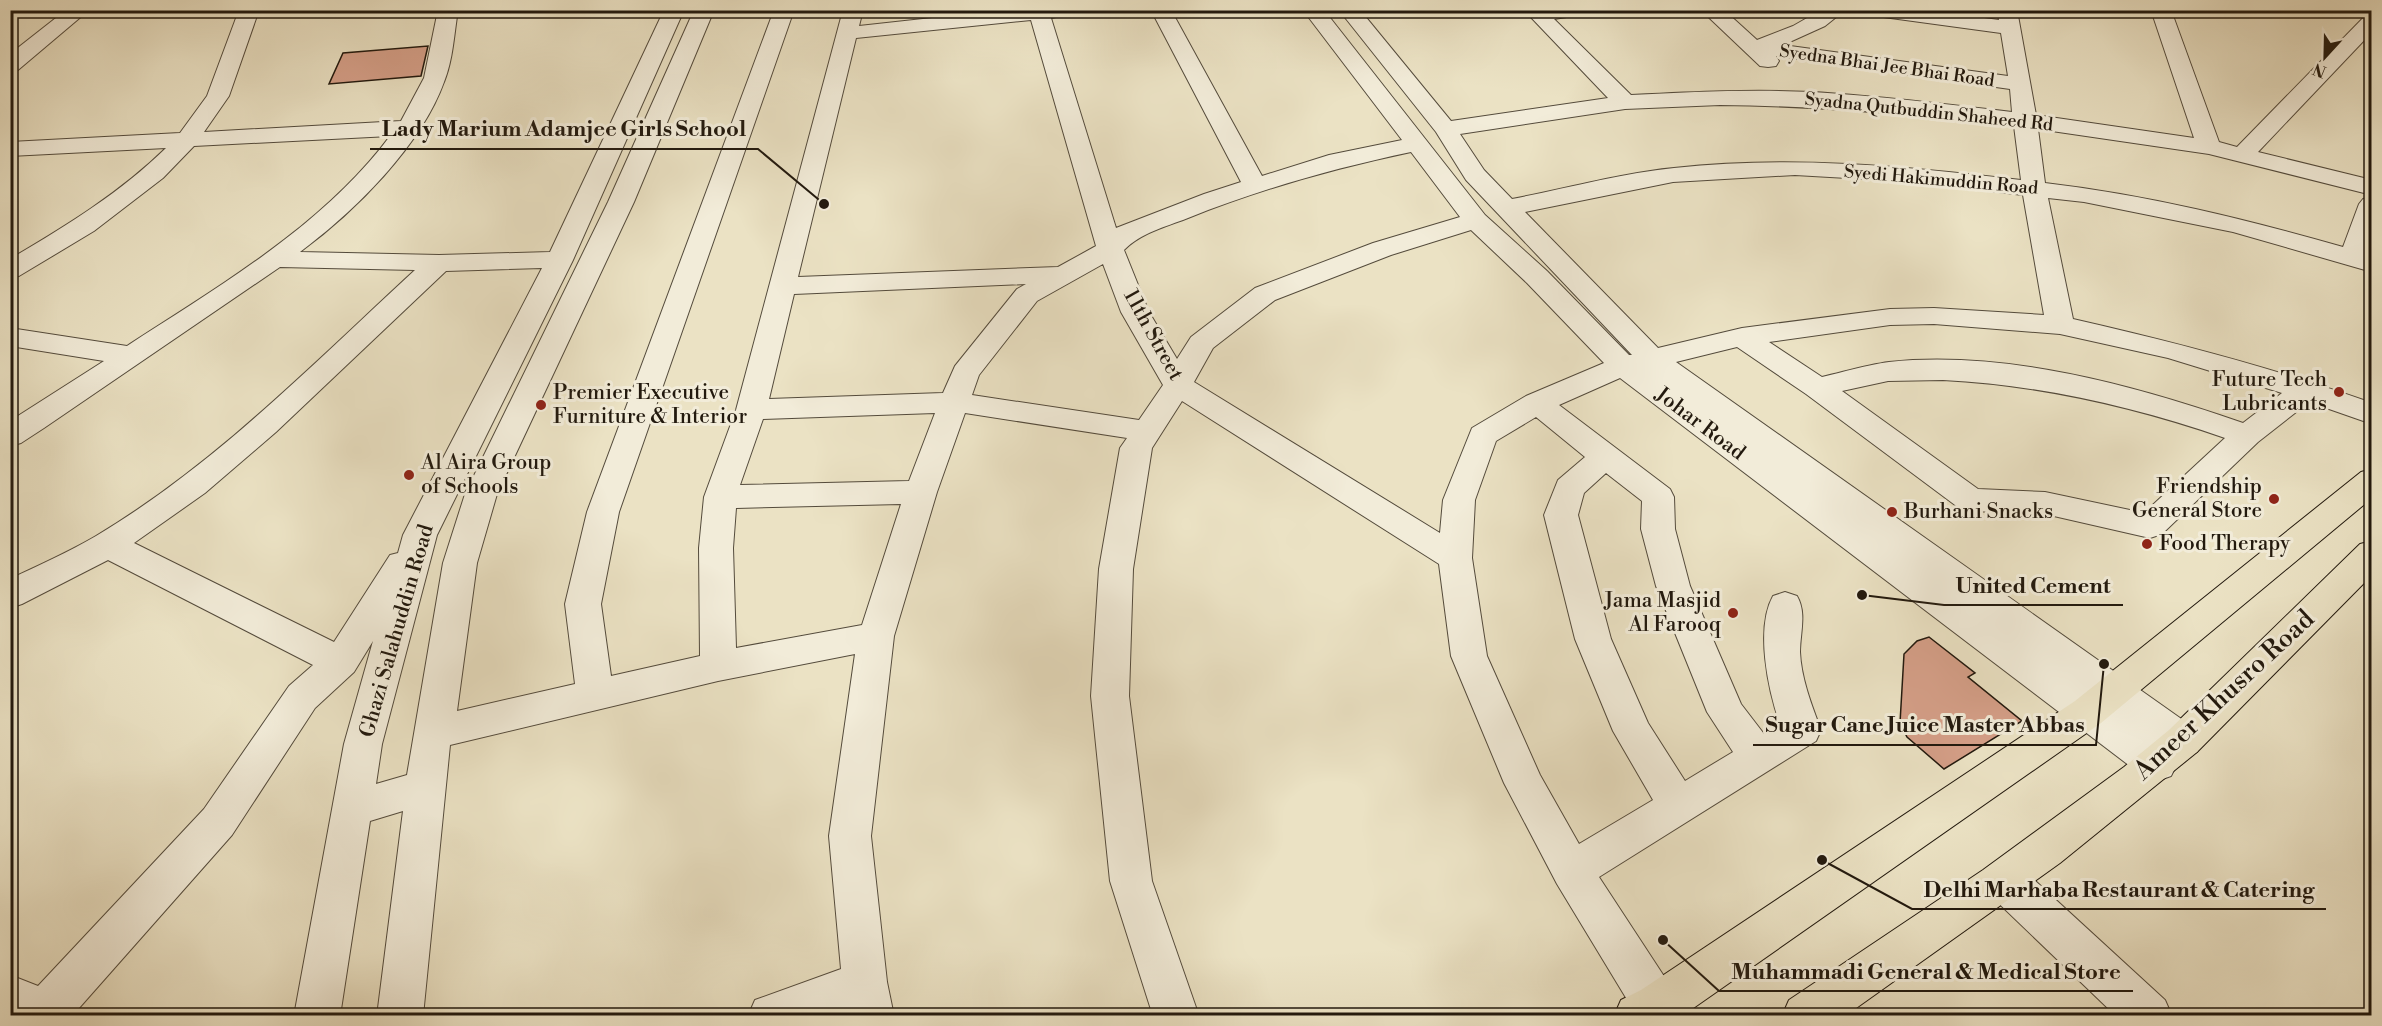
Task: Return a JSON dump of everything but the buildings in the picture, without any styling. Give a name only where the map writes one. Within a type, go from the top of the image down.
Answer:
[{"type":"main road","points":[[1647,1011],[2102,702],[2372,480]]},
{"type":"main road","name":"Ameer Khusro Road","points":[[1804,1016],[2004,880],[2170,752],[2372,553]]},
{"type":"street","points":[[10,65],[79,10]]},
{"type":"street","points":[[10,270],[85,226],[154,173],[186,141],[218,96],[249,10]]},
{"type":"street","points":[[10,436],[276,259],[345,201],[379,168],[408,128],[433,84],[448,10]]},
{"type":"street","name":"Ghazi Salahuddin Road","points":[[317,1016],[363,744],[420,535],[560,260],[675,10]]},
{"type":"street","name":"Ghazi Salahuddin Road","points":[[400,1016],[432,733],[439,706],[460,563],[482,494],[621,202],[704,10]]},
{"type":"street","points":[[595,693],[583,604],[603,512],[784,10]]},
{"type":"street","points":[[1161,10],[1255,186]]},
{"type":"street","name":"Johar Road","points":[[1313,10],[1410,138],[1490,214],[1537,278],[1637,363],[2170,752]]},
{"type":"street","name":"Johar Road","points":[[1349,10],[1443,127],[1475,176],[1490,214]]},
{"type":"street","points":[[1536,13],[1578,10]]},
{"type":"street","points":[[1711,10],[1810,99]]},
{"type":"street","points":[[1753,47],[1796,34],[1819,23],[1836,10]]},
{"type":"street","points":[[1876,10],[2008,19],[2020,84],[2034,189],[2060,325]]},
{"type":"street","points":[[2161,10],[2210,147]]},
{"type":"street","points":[[2357,10],[2372,14]]},
{"type":"street","points":[[718,666],[716,548],[720,497],[752,410],[850,22],[1045,11]]},
{"type":"street","name":"11th Street","points":[[1045,11],[1110,249],[1135,312],[1178,385],[1455,558]]},
{"type":"street","points":[[1536,13],[1624,102]]},
{"type":"street","points":[[2242,154],[2372,20]]},
{"type":"street","name":"Syedna Bhai Jee Bhai Road","points":[[1753,47],[2020,84]]},
{"type":"street","name":"Syadna Qutbuddin Shaheed Rd","points":[[868,999],[850,837],[876,636],[921,492],[965,373],[1027,295],[1110,249],[1126,233],[1213,199],[1443,127],[1624,102],[1720,98],[1810,99],[1908,106],[2025,120],[2210,147],[2372,188]]},
{"type":"street","points":[[10,149],[408,128]]},
{"type":"street","name":"Syedi Hakimuddin Road","points":[[1176,1016],[1131,881],[1110,696],[1116,569],[1136,448],[1178,385],[1201,343],[1265,294],[1382,249],[1490,214],[1673,175],[1795,168],[1917,175],[2084,195],[2237,225],[2362,261]]},
{"type":"street","points":[[2362,261],[2372,204]]},
{"type":"street","points":[[276,259],[439,263],[560,260]]},
{"type":"street","points":[[10,595],[108,545],[194,485],[265,425],[439,263]]},
{"type":"street","points":[[783,286],[1064,274]]},
{"type":"street","points":[[1647,1011],[1524,783],[1469,656],[1455,558],[1459,500],[1483,435],[1537,403],[1637,363],[1742,337],[1890,317],[1934,316],[2060,325],[2175,351],[2305,390],[2372,414]]},
{"type":"street","points":[[10,337],[132,356]]},
{"type":"street","points":[[1742,337],[1817,387],[1971,500],[2046,503],[2150,526],[2247,435],[2305,390]]},
{"type":"street","points":[[1817,387],[1896,371],[2009,375],[2120,396],[2197,417],[2247,435]]},
{"type":"street","points":[[752,410],[955,402],[1147,431]]},
{"type":"street","points":[[1537,403],[1658,497],[1658,529],[1673,586],[1726,711],[1758,756]]},
{"type":"street","points":[[1606,456],[1569,488],[1561,515],[1593,639],[1632,731],[1678,805]]},
{"type":"street","points":[[720,497],[921,492]]},
{"type":"street","points":[[32,1008],[218,822],[302,697],[341,662],[420,535]]},
{"type":"street","points":[[108,545],[341,662]]},
{"type":"street","points":[[1572,871],[1802,730],[1792,704],[1782,653],[1785,606]]},
{"type":"street","points":[[432,733],[718,666],[876,636]]},
{"type":"street","points":[[352,808],[426,787]]},
{"type":"street","points":[[2004,880],[2149,1016]]},
{"type":"street","points":[[771,1016],[868,999]]},
{"type":"place","name":"Lady Marium Adamjee Girls School","points":[[824,204]]},
{"type":"place","name":"Future Tech Lubricants","points":[[2339,392]]},
{"type":"place","name":"Premier Executive Furniture & Interior","points":[[541,405]]},
{"type":"place","name":"Al Aira Group of Schools","points":[[409,475]]},
{"type":"place","name":"Friendship General Store","points":[[2274,499]]},
{"type":"place","name":"Burhani Snacks","points":[[1892,512]]},
{"type":"place","name":"Food Therapy","points":[[2147,544]]},
{"type":"place","name":"United Cement","points":[[1862,595]]},
{"type":"place","name":"Jama Masjid Al Farooq","points":[[1733,613]]},
{"type":"place","name":"Sugar Cane Juice Master Abbas","points":[[2104,664]]},
{"type":"place","name":"Delhi Marhaba Restaurant & Catering","points":[[1822,860]]},
{"type":"place","name":"Muhammadi General & Medical Store","points":[[1663,940]]}]
